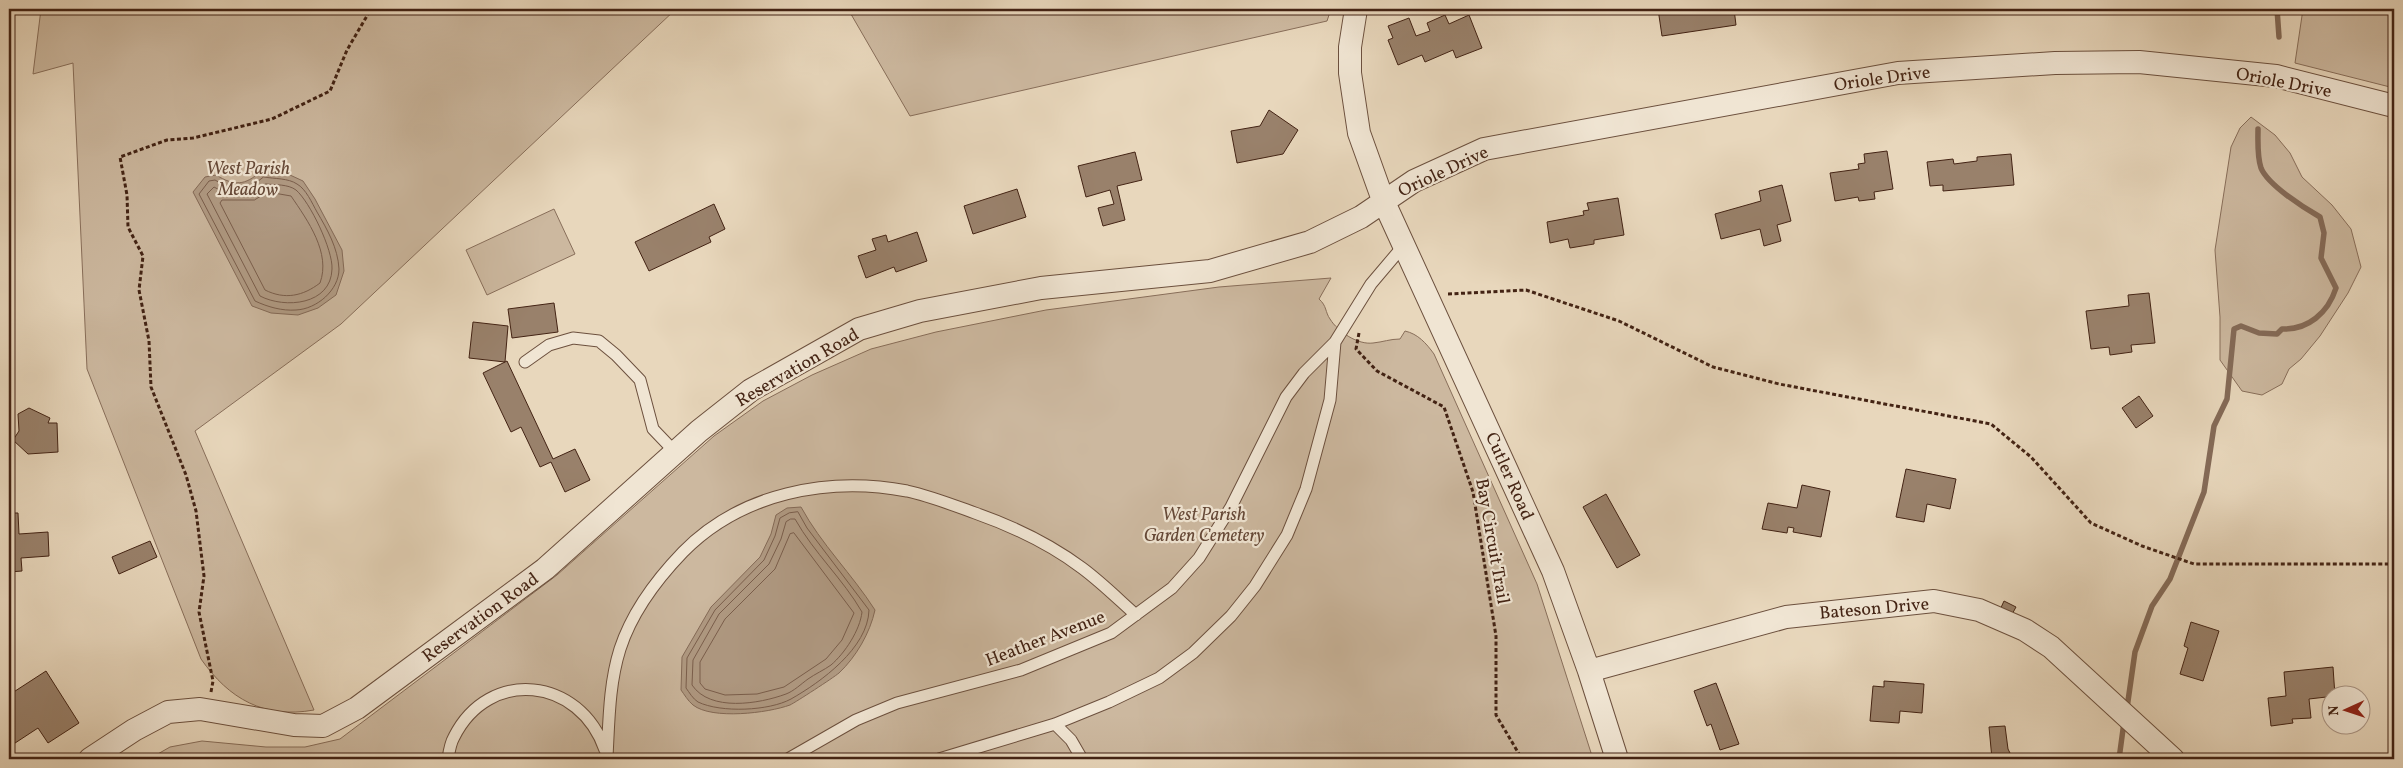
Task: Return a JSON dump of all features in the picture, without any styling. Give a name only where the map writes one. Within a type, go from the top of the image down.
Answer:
[{"type":"street","points":[[1356,9],[1350,47],[1350,73],[1359,133],[1383,200]]},
{"type":"street","name":"Oriole Drive","points":[[1383,200],[1414,181],[1484,149],[1898,73],[2056,63],[2140,62],[2276,76],[2394,106]]},
{"type":"street","name":"Reservation Road","points":[[91,759],[134,730],[168,712],[208,710],[294,725],[323,726],[357,708],[545,569],[675,452],[751,390],[859,329],[920,311],[1041,288],[1210,271],[1310,242],[1360,217],[1383,200]]},
{"type":"street","name":"Cutler Road","points":[[1383,200],[1552,571],[1589,671],[1617,759]]},
{"type":"street","name":"Bateson Drive","points":[[1589,671],[1786,617],[1934,601],[1979,610],[2025,630],[2052,647],[2173,759]]},
{"type":"lane","points":[[939,759],[1055,724],[1109,702],[1159,678],[1193,653],[1231,616],[1254,586],[1287,535],[1306,489],[1330,400],[1335,342],[1371,284],[1404,245]]},
{"type":"lane","points":[[525,362],[550,345],[573,338],[599,341],[616,355],[640,380],[653,429],[675,452]]},
{"type":"lane","name":"Heather Avenue","points":[[788,759],[856,720],[897,703],[1021,670],[1111,633],[1172,588],[1199,558],[1231,507],[1286,397],[1304,373],[1335,342]]},
{"type":"lane","points":[[607,758],[611,693],[620,648],[640,607],[662,573],[697,537],[738,511],[781,494],[824,487],[862,486],[907,491],[956,506],[1001,522],[1082,567],[1136,615]]},
{"type":"lane","points":[[448,759],[453,738],[467,716],[487,700],[511,691],[537,690],[562,697],[583,712],[599,732],[607,758]]},
{"type":"lane","points":[[1055,724],[1071,740],[1082,759]]},
{"type":"path","points":[[208,710],[213,680],[199,612],[204,576],[196,511],[186,475],[151,387],[149,341],[139,290],[143,256],[128,227],[127,195],[120,157],[168,140],[193,138],[272,119],[330,91],[347,50],[371,9]]},
{"type":"path","points":[[2389,9],[2394,19]]},
{"type":"path","points":[[1427,295],[1526,290],[1619,321],[1713,367],[1779,384],[1991,424],[2031,457],[2092,523],[2142,546],[2194,564],[2394,564]]},
{"type":"path","name":"Bay Circuit Trail","points":[[1360,330],[1356,349],[1377,371],[1444,407],[1473,492],[1496,636],[1496,715],[1522,759]]},
{"type":"green space","name":"West Parish Meadow","points":[[41,9],[676,9],[341,324],[195,431],[314,710],[279,711],[249,703],[223,685],[201,659],[87,369],[73,63],[33,74]]},
{"type":"green space","points":[[848,9],[1331,9],[1327,21],[910,116]]},
{"type":"green space","points":[[2303,9],[2394,9],[2394,88],[2295,63]]},
{"type":"green space","points":[[2251,117],[2275,135],[2290,153],[2302,177],[2332,205],[2351,229],[2361,267],[2348,293],[2320,336],[2301,359],[2289,369],[2282,384],[2262,395],[2242,391],[2220,360],[2220,317],[2215,250],[2231,147],[2240,128]]},
{"type":"green space","points":[[554,209],[575,254],[487,295],[466,250]]},
{"type":"green space","name":"West Parish Garden Cemetery","points":[[1331,278],[1319,299],[1330,319],[1343,333],[1361,342],[1373,343],[1400,339],[1405,331],[1421,339],[1434,354],[1537,584],[1593,759],[149,759],[170,747],[202,741],[266,747],[305,747],[340,739],[557,575],[714,436],[763,401],[812,375],[871,349],[936,332],[1046,310],[1219,287]]},
{"type":"water","points":[[261,171],[290,175],[303,181],[315,199],[342,250],[344,271],[336,295],[318,308],[298,315],[271,313],[252,306],[193,192],[205,177],[216,175],[228,181],[239,183],[250,180]]},
{"type":"water","points":[[801,507],[818,534],[875,610],[866,636],[851,660],[839,673],[790,705],[740,714],[702,710],[693,705],[681,690],[682,657],[711,607],[760,557],[771,534],[776,515],[787,508]]},
{"type":"building","points":[[1658,9],[1734,9],[1736,25],[1662,36]]},
{"type":"building","points":[[1445,15],[1449,24],[1469,15],[1482,48],[1456,58],[1453,50],[1425,62],[1422,55],[1398,65],[1388,40],[1393,38],[1388,26],[1409,18],[1416,36],[1430,31],[1427,23]]},
{"type":"building","points":[[1269,110],[1298,130],[1283,154],[1237,163],[1231,131],[1260,126]]},
{"type":"building","points":[[1887,151],[1893,189],[1874,192],[1875,199],[1859,201],[1858,197],[1835,201],[1830,173],[1859,169],[1858,164],[1865,163],[1864,154]]},
{"type":"building","points":[[1135,152],[1142,180],[1117,186],[1125,220],[1103,226],[1098,208],[1114,204],[1110,190],[1086,197],[1078,166]]},
{"type":"building","points":[[2011,154],[2014,185],[1943,191],[1943,185],[1930,186],[1927,162],[1953,159],[1954,164],[1977,161],[1977,157]]},
{"type":"building","points":[[1782,185],[1791,221],[1777,225],[1781,241],[1764,246],[1760,229],[1721,239],[1715,214],[1761,201],[1759,191]]},
{"type":"building","points":[[1017,189],[1026,217],[973,234],[964,206]]},
{"type":"building","points":[[1618,198],[1624,235],[1594,240],[1594,244],[1570,248],[1568,239],[1550,243],[1547,222],[1584,215],[1583,211],[1589,210],[1587,203]]},
{"type":"building","points":[[714,204],[725,229],[709,237],[711,242],[649,271],[635,242]]},
{"type":"building","points":[[917,232],[927,261],[896,272],[894,267],[866,278],[858,256],[876,250],[872,239],[886,235],[888,242]]},
{"type":"building","points":[[2149,293],[2155,343],[2131,345],[2132,352],[2110,355],[2109,347],[2091,349],[2086,311],[2129,306],[2128,295]]},
{"type":"building","points":[[554,303],[558,332],[512,338],[508,309]]},
{"type":"building","points":[[473,322],[508,326],[505,362],[469,358]]},
{"type":"building","points":[[507,361],[553,459],[575,449],[590,480],[565,492],[551,462],[540,467],[521,427],[511,432],[483,373]]},
{"type":"building","points":[[2139,396],[2153,416],[2136,428],[2122,408]]},
{"type":"building","points":[[29,408],[50,418],[48,423],[57,423],[58,452],[28,454],[13,440],[19,431],[18,414]]},
{"type":"building","points":[[1906,469],[1956,479],[1950,509],[1927,504],[1924,522],[1896,517]]},
{"type":"building","points":[[1802,485],[1830,491],[1821,537],[1793,532],[1794,528],[1788,527],[1787,533],[1762,529],[1768,503],[1797,508]]},
{"type":"building","points":[[1606,494],[1640,555],[1617,568],[1583,507]]},
{"type":"building","points":[[9,513],[18,513],[19,534],[48,532],[49,556],[21,558],[22,571],[9,572]]},
{"type":"building","points":[[150,541],[157,557],[119,574],[112,557]]},
{"type":"building","points":[[2004,601],[2016,607],[2010,618],[1999,612]]},
{"type":"building","points":[[2191,622],[2219,631],[2203,681],[2180,674],[2188,648],[2184,646]]},
{"type":"building","points":[[2333,667],[2334,686],[2320,686],[2320,698],[2309,699],[2311,718],[2292,719],[2293,723],[2271,726],[2268,698],[2286,696],[2284,672]]},
{"type":"building","points":[[46,671],[79,723],[48,743],[38,728],[9,747],[9,695]]},
{"type":"building","points":[[1884,681],[1924,684],[1922,713],[1900,711],[1899,723],[1870,721],[1873,686],[1884,687]]},
{"type":"building","points":[[1716,683],[1739,744],[1720,750],[1711,724],[1707,726],[1694,691]]},
{"type":"building","points":[[2005,726],[2008,749],[2013,759],[1992,759],[1989,727]]},
{"type":"waterway","points":[[2277,9],[2279,37]]},
{"type":"waterway","points":[[2127,708],[2135,652],[2152,606],[2170,579],[2204,492],[2214,426],[2227,399],[2234,329],[2241,326],[2259,333],[2277,334],[2282,329],[2300,327],[2316,318],[2322,312],[2328,305],[2336,288],[2321,258],[2324,233],[2320,217],[2287,196],[2265,175],[2259,159],[2258,129]]},
{"type":"waterway","points":[[2119,759],[2124,722]]}]
